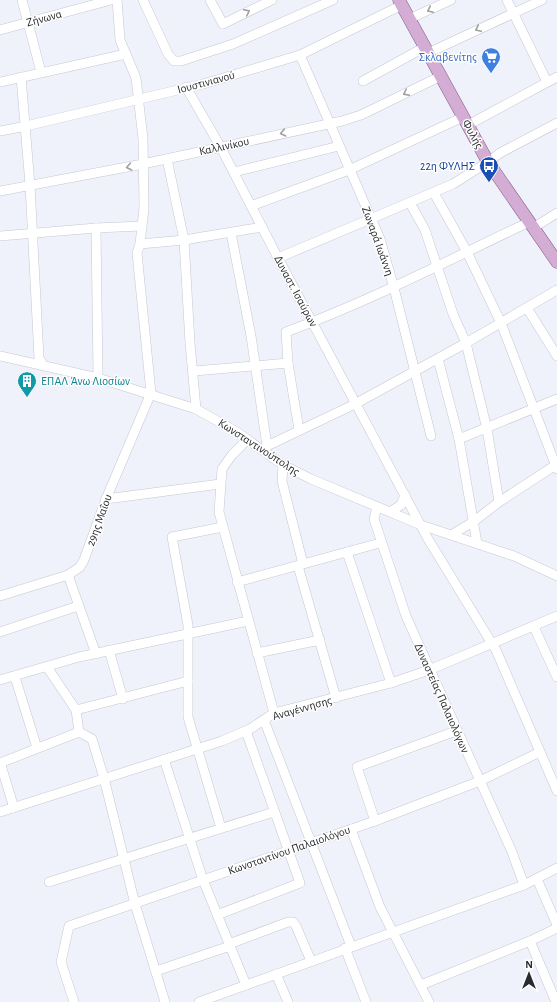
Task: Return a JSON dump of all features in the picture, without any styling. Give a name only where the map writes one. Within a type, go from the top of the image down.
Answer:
[{"type":"main road","name":"Φυλής","points":[[400,3],[488,162],[557,262]]},
{"type":"street","points":[[22,0],[41,72]]},
{"type":"street","name":"Ζήνωνα","points":[[0,30],[111,0]]},
{"type":"street","points":[[117,0],[120,40],[136,78],[143,139],[142,226],[140,244],[137,253],[151,393]]},
{"type":"street","points":[[143,0],[168,54],[174,61],[181,61],[233,44],[333,0]]},
{"type":"street","points":[[210,0],[223,24],[272,0]]},
{"type":"street","points":[[409,19],[451,0]]},
{"type":"street","points":[[508,0],[547,82]]},
{"type":"street","points":[[363,81],[426,50],[542,0]]},
{"type":"street","name":"Ιουστινιανού","points":[[0,131],[186,87],[300,55],[400,3]]},
{"type":"street","points":[[0,82],[126,54]]},
{"type":"street","name":"Ζωναρά Ιωάννη","points":[[300,55],[349,170],[372,219],[394,288],[431,436]]},
{"type":"street","name":"Καλλινίκου","points":[[0,191],[143,164],[220,146],[330,124],[361,115],[441,76]]},
{"type":"street","points":[[21,77],[30,185],[39,358],[43,365]]},
{"type":"street","points":[[251,206],[349,170],[465,121],[557,78]]},
{"type":"street","name":"Δυναστ. Ισαύρων","points":[[186,87],[234,172],[355,404],[421,525],[455,585],[492,643],[511,682],[557,791]]},
{"type":"street","points":[[278,258],[453,184],[488,162],[500,152],[557,123]]},
{"type":"street","points":[[234,172],[339,146]]},
{"type":"street","points":[[167,159],[184,240],[190,343],[194,371],[196,409]]},
{"type":"street","points":[[434,193],[467,252],[501,323],[556,466],[499,502],[473,522],[451,535]]},
{"type":"street","points":[[410,203],[425,230],[453,314],[466,343],[487,429],[499,502]]},
{"type":"street","points":[[299,430],[288,363],[286,332],[313,323],[394,288],[467,252],[557,213]]},
{"type":"street","points":[[0,236],[96,228],[142,226]]},
{"type":"street","points":[[140,244],[184,240],[262,227]]},
{"type":"street","points":[[96,228],[98,378]]},
{"type":"street","points":[[231,233],[251,336],[266,449],[299,430],[355,404],[466,343],[557,290]]},
{"type":"street","points":[[527,308],[557,356]]},
{"type":"street","name":"Κωνσταντινούπολης","points":[[0,356],[98,378],[151,393],[196,409],[222,422],[247,440],[266,449],[283,465],[311,479],[377,507],[391,511],[421,525],[477,543],[530,563],[557,576]]},
{"type":"street","points":[[438,358],[459,439],[477,543]]},
{"type":"street","points":[[194,371],[288,363]]},
{"type":"street","name":"29ης Μαΐου","points":[[0,596],[68,575],[80,567],[84,560],[106,499],[151,393]]},
{"type":"street","points":[[459,439],[487,429],[557,399]]},
{"type":"street","points":[[247,440],[222,469],[219,512],[274,713]]},
{"type":"street","points":[[283,465],[282,481],[300,565],[336,698]]},
{"type":"street","points":[[106,499],[220,484]]},
{"type":"street","points":[[391,511],[401,504],[405,495]]},
{"type":"street","name":"Δυναστείας Παλαιολόγων","points":[[377,507],[374,520],[380,543],[406,616],[456,731],[512,852],[524,885]]},
{"type":"street","points":[[221,828],[188,717],[189,633],[172,537],[223,526]]},
{"type":"street","points":[[237,582],[380,543]]},
{"type":"street","points":[[347,552],[391,683]]},
{"type":"street","points":[[68,575],[96,654]]},
{"type":"street","points":[[0,632],[78,606]]},
{"type":"street","name":"Αναγέννησης","points":[[0,812],[222,741],[246,731],[274,713],[391,683],[429,670],[557,616]]},
{"type":"street","points":[[0,680],[109,650],[248,621]]},
{"type":"street","points":[[534,627],[557,677]]},
{"type":"street","points":[[257,653],[320,640]]},
{"type":"street","points":[[109,650],[123,699]]},
{"type":"street","points":[[47,667],[76,710],[79,732]]},
{"type":"street","points":[[15,677],[36,748]]},
{"type":"street","points":[[76,710],[188,681]]},
{"type":"street","points":[[264,720],[312,843],[366,1002]]},
{"type":"street","points":[[217,915],[297,886],[300,883],[246,731]]},
{"type":"street","points":[[375,821],[357,767],[456,731]]},
{"type":"street","points":[[14,808],[0,762],[79,732]]},
{"type":"street","points":[[79,732],[92,740],[104,778],[135,904],[165,1002]]},
{"type":"street","name":"Κωνσταντίνου Παλαιολόγου","points":[[74,1002],[61,962],[70,926],[375,821],[480,781],[540,752]]},
{"type":"street","points":[[164,759],[191,838],[203,880],[246,985]]},
{"type":"street","points":[[49,882],[274,812]]},
{"type":"street","points":[[351,829],[380,907],[429,1002]]},
{"type":"street","points":[[199,1002],[392,931],[524,885],[557,868]]},
{"type":"street","points":[[537,879],[557,924]]},
{"type":"street","points":[[156,972],[288,922],[293,922],[296,926],[311,961]]},
{"type":"street","points":[[421,985],[530,941],[557,928]]},
{"type":"street","points":[[530,941],[556,1002]]},
{"type":"street","points":[[276,974],[288,1002]]},
{"type":"place","name":"Σκλαβενίτης","points":[[491,74]]},
{"type":"place","name":"22η ΦΥΛΗΣ","points":[[489,183]]},
{"type":"place","name":"ΕΠΑΛ Άνω Λιοσίων","points":[[27,398]]}]
